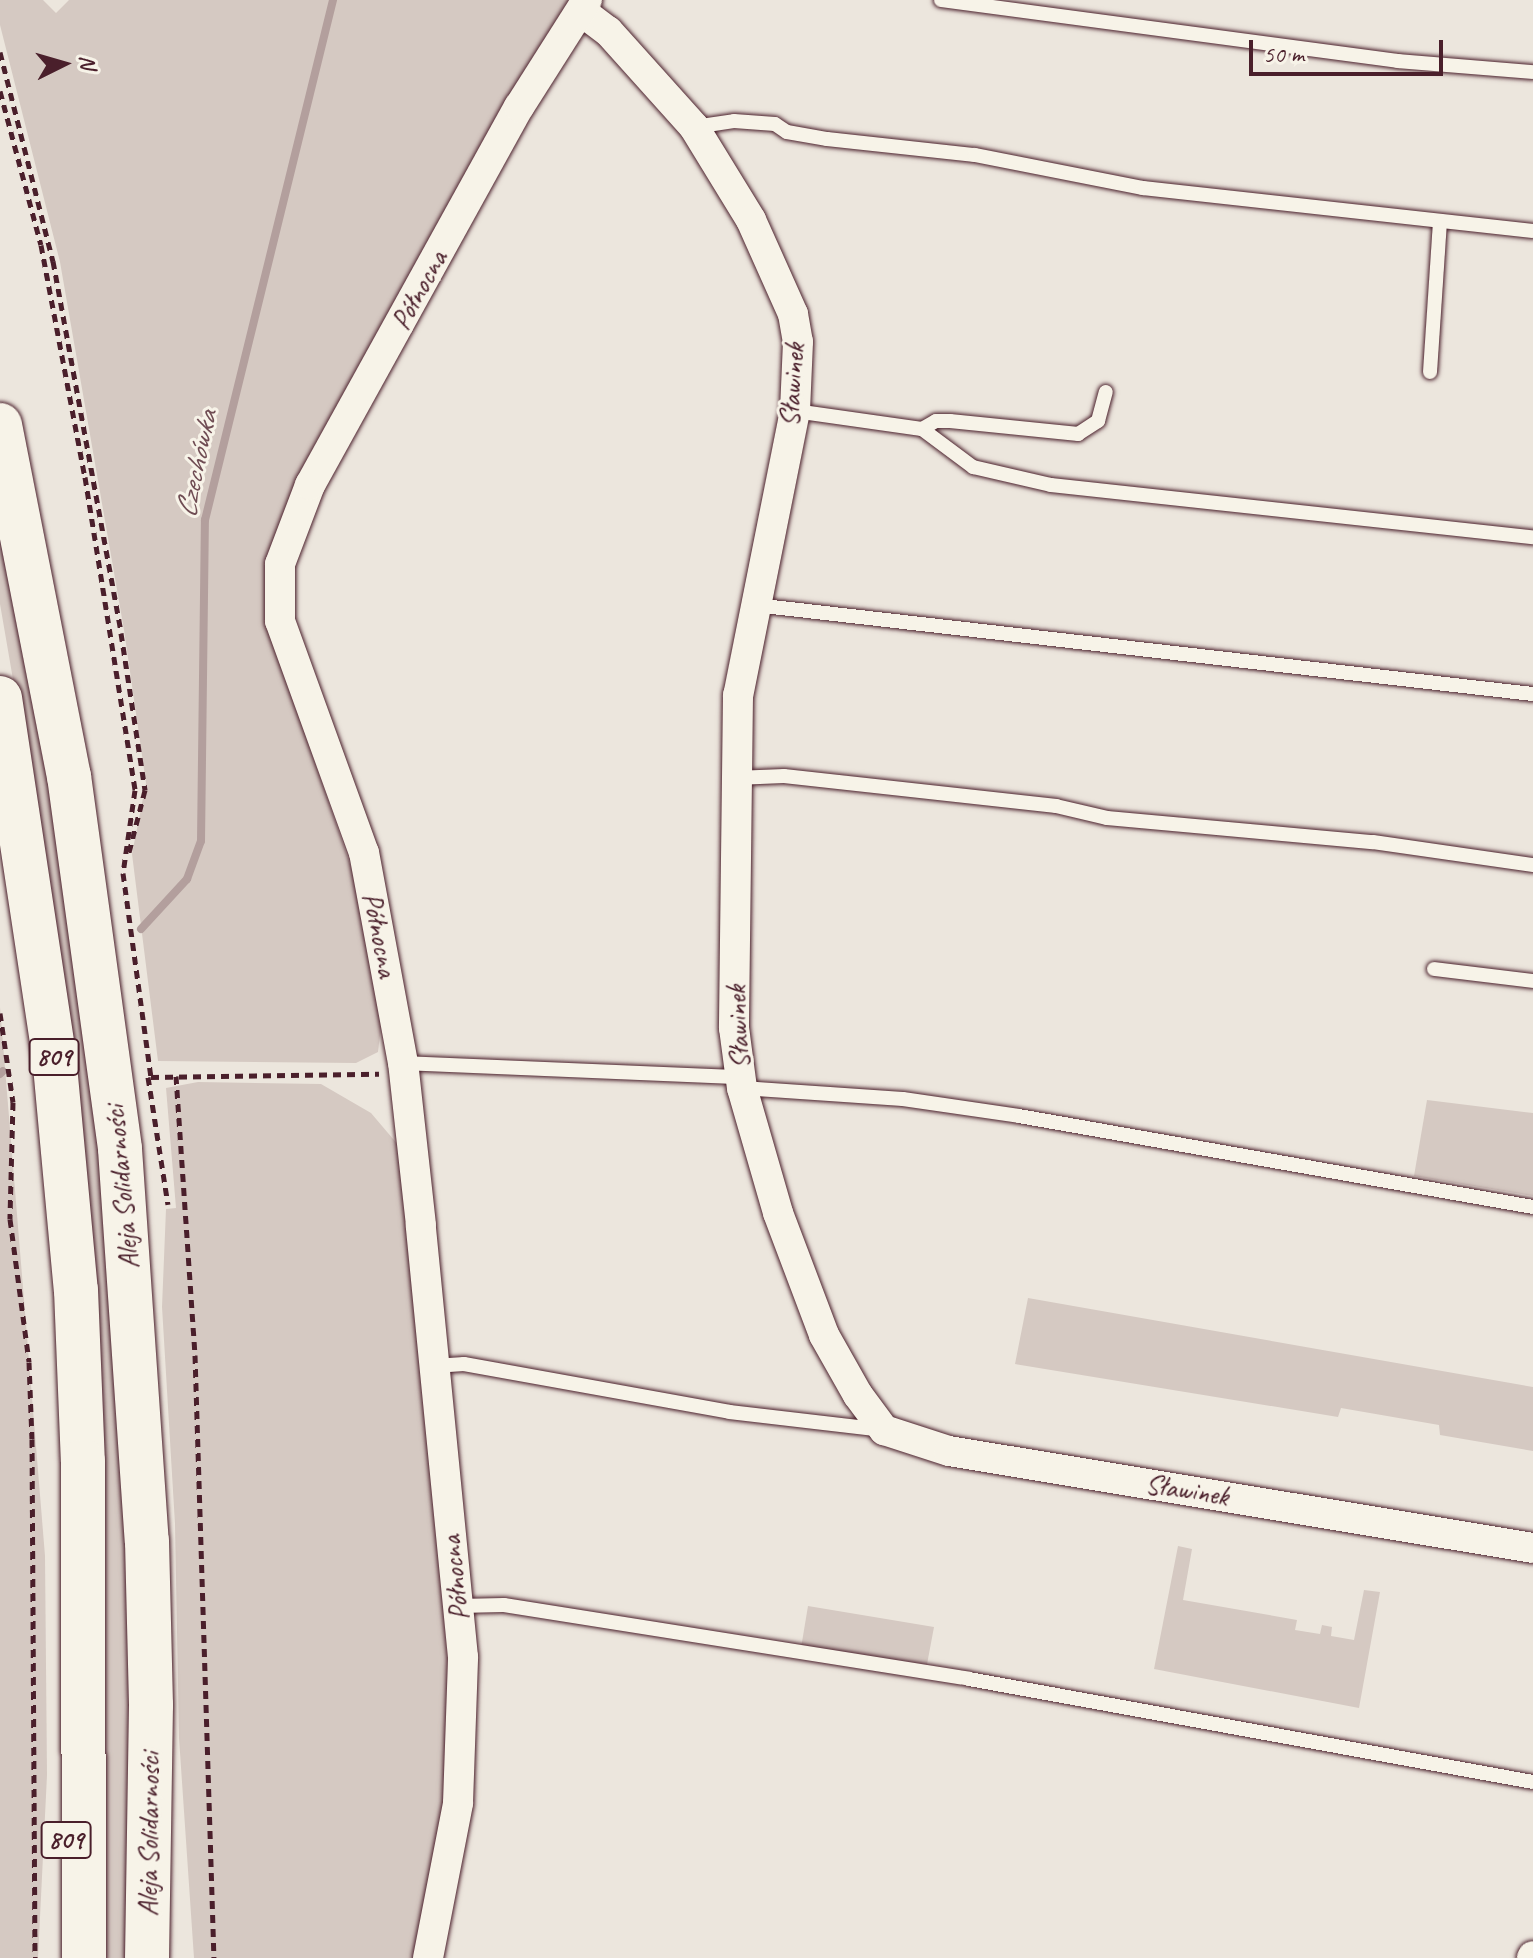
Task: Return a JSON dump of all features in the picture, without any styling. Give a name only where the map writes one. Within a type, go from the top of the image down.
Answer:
[{"type":"main road","name":"Aleja Solidarności","points":[[0,425],[55,693],[104,1010],[138,1376],[151,1705],[147,1958]]},
{"type":"main road","name":"Aleja Solidarności","points":[[0,698],[40,947],[71,1219],[82,1419],[84,1958]]},
{"type":"main road","name":"809","points":[[151,1705],[168,1807],[174,1958]]},
{"type":"main road","name":"809","points":[[62,1958],[66,1845],[82,1724]]},
{"type":"street","name":"Sławinek","points":[[584,5],[694,127],[751,220],[793,314],[798,342],[795,411],[738,695],[734,778],[734,1028],[741,1082],[778,1213],[824,1335],[884,1430],[949,1451],[1533,1548]]},
{"type":"street","name":"Północna","points":[[428,1958],[458,1803],[463,1713],[458,1606],[404,1068],[364,853],[280,621],[280,564],[310,485],[519,107],[584,5]]},
{"type":"lane","points":[[941,0],[1398,61],[1533,72]]},
{"type":"lane","points":[[694,127],[734,121],[775,124],[787,132],[827,139],[975,155],[1143,188],[1533,231]]},
{"type":"lane","points":[[1430,372],[1440,221]]},
{"type":"lane","points":[[922,429],[936,421],[950,421],[1078,434],[1098,421],[1106,392]]},
{"type":"lane","points":[[795,411],[922,429],[973,467],[1051,485],[1533,537]]},
{"type":"lane","points":[[755,605],[1533,694]]},
{"type":"lane","points":[[734,778],[784,776],[1056,806],[1107,818],[1373,842],[1533,865]]},
{"type":"lane","points":[[1434,969],[1533,981]]},
{"type":"lane","points":[[404,1068],[741,1082],[903,1099],[1533,1207]]},
{"type":"lane","points":[[433,1367],[464,1364],[730,1412],[884,1430]]},
{"type":"lane","points":[[458,1606],[504,1605],[969,1679],[1533,1782]]},
{"type":"path","points":[[0,52],[56,274],[145,790],[123,873]]},
{"type":"path","points":[[0,91],[44,261],[135,790],[123,873],[168,1204]]},
{"type":"path","points":[[0,1013],[13,1102],[10,1219],[29,1362],[32,1439],[35,1958]]},
{"type":"path","points":[[151,1077],[404,1068]]},
{"type":"path","points":[[176,1076],[195,1355],[214,1958]]},
{"type":"shaded area","points":[[0,0],[43,0],[56,13],[69,0],[580,0],[315,460],[266,620],[354,876],[381,1027],[378,1052],[356,1063],[158,1061],[132,854],[146,783],[124,630],[60,262],[0,25]]},
{"type":"shaded area","points":[[0,497],[90,1012],[131,1522],[130,1958],[98,1958],[49,888],[0,604]]},
{"type":"shaded area","points":[[0,1007],[45,1556],[47,1775],[38,1958],[0,1958]]},
{"type":"shaded area","points":[[198,1082],[321,1084],[371,1113],[399,1146],[409,1204],[448,1670],[449,1761],[438,1853],[415,1958],[194,1958],[179,1738],[175,1524],[162,1307],[166,1209],[176,1208],[166,1088]]},
{"type":"shaded area","points":[[1427,1100],[1533,1113],[1533,1196],[1414,1176]]},
{"type":"shaded area","points":[[1028,1298],[1533,1387],[1533,1451],[1440,1435],[1439,1425],[1341,1408],[1338,1417],[1015,1364]]},
{"type":"shaded area","points":[[1178,1546],[1192,1549],[1183,1600],[1297,1620],[1295,1630],[1320,1634],[1322,1625],[1332,1627],[1331,1636],[1354,1640],[1364,1590],[1380,1592],[1359,1708],[1154,1669]]},
{"type":"shaded area","points":[[808,1606],[934,1627],[925,1675],[801,1648]]},
{"type":"waterway","name":"Czechówka","points":[[141,929],[187,879],[201,841],[205,520],[333,0]]},
{"type":"waterway","name":"Czechówka","points":[[0,1074],[3,1071]]}]
